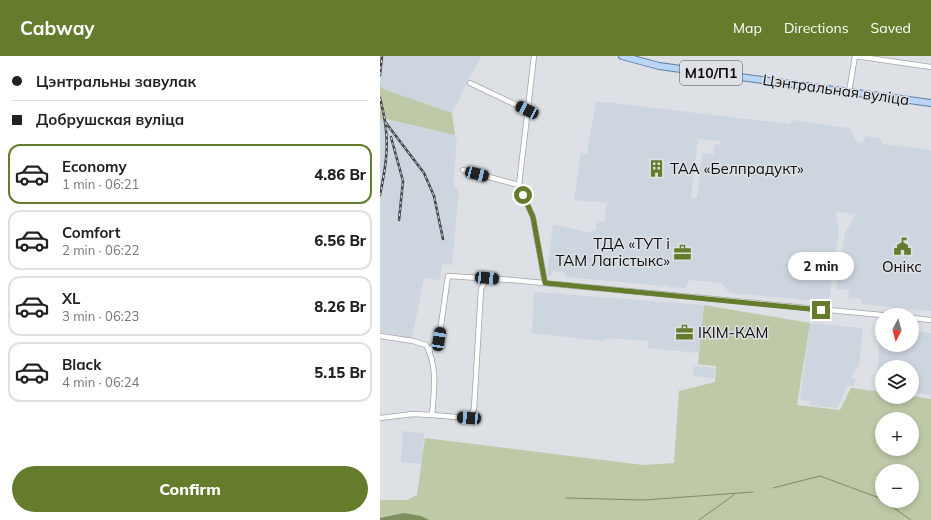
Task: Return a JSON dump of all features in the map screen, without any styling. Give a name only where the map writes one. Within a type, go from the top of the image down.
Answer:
[{"type":"main road","name":"Цэнтральная вуліца","points":[[622,56],[659,66],[931,103]]},
{"type":"street","points":[[534,56],[519,185],[533,217],[545,283]]},
{"type":"street","points":[[849,92],[855,56],[931,67]]},
{"type":"street","points":[[470,83],[527,110]]},
{"type":"street","points":[[463,170],[519,185]]},
{"type":"street","points":[[429,351],[439,339],[448,276],[545,283],[875,314]]},
{"type":"street","points":[[380,418],[413,414],[469,418],[472,415],[476,388],[481,289],[487,278]]},
{"type":"street","points":[[919,319],[931,320]]},
{"type":"street","points":[[380,336],[418,342],[426,345],[436,376],[432,415]]},
{"type":"shaded area","points":[[380,56],[481,56],[452,113],[383,89],[380,85]]},
{"type":"shaded area","points":[[380,85],[383,89],[452,113],[455,135],[386,119],[380,121]]},
{"type":"shaded area","points":[[596,101],[790,124],[792,120],[849,128],[857,142],[862,143],[866,136],[880,138],[882,144],[931,150],[931,311],[919,310],[919,308],[902,308],[863,304],[861,299],[848,298],[849,290],[836,289],[845,233],[856,214],[839,212],[836,213],[839,231],[829,302],[730,293],[721,283],[689,280],[685,288],[668,287],[665,283],[664,286],[567,277],[564,273],[553,271],[551,276],[547,276],[553,224],[590,233],[591,231],[596,231],[597,221],[604,222],[607,203],[574,200],[581,153],[587,154]],"holes":[[[698,139],[720,141],[720,145],[715,144],[713,155],[702,153],[697,198],[691,198]]]},
{"type":"shaded area","points":[[385,119],[455,135],[457,140],[453,185],[459,191],[452,265],[442,264],[440,280],[424,278],[412,338],[380,332],[380,121]]},
{"type":"shaded area","points":[[534,292],[704,305],[699,353],[648,348],[649,341],[607,338],[603,341],[532,333]]},
{"type":"shaded area","points":[[704,305],[810,323],[797,405],[840,410],[851,388],[875,391],[875,404],[919,404],[919,397],[931,399],[931,520],[380,520],[380,500],[407,500],[417,495],[425,438],[643,465],[674,463],[679,391],[715,382],[716,366],[698,364]]},
{"type":"shaded area","points":[[810,323],[863,328],[859,365],[851,378],[856,380],[853,386],[847,386],[837,408],[810,405],[811,401],[800,400]]},
{"type":"shaded area","points":[[919,332],[931,333],[931,395],[919,393],[919,360],[878,360],[879,352],[919,352]]},
{"type":"shaded area","points":[[694,366],[715,368],[714,378],[693,376]]},
{"type":"shaded area","points":[[403,431],[424,433],[422,464],[401,462]]},
{"type":"shaded area","points":[[404,513],[421,516],[429,520],[380,520],[380,518]]},
{"type":"waterway","points":[[773,488],[820,476],[875,496]]},
{"type":"waterway","points":[[566,498],[644,500],[753,492]]},
{"type":"waterway","points":[[699,520],[734,495]]},
{"type":"waterway","points":[[894,508],[911,520]]},
{"type":"railway","points":[[380,75],[382,56]]},
{"type":"railway","points":[[380,98],[387,135],[385,169],[380,195]]},
{"type":"railway","points":[[386,123],[424,173],[434,196],[443,239]]},
{"type":"railway","points":[[391,137],[403,181],[399,220]]},
{"type":"place","name":"ТАА «Белпрадукт»","points":[[657,169]]},
{"type":"place","name":"Онікс","points":[[902,246]]},
{"type":"place","name":"ТДА «ТУТ і ТАМ Лагістыкс»","points":[[683,253]]},
{"type":"place","name":"ІКІМ-КАМ","points":[[685,333]]},
{"type":"route","points":[[523,195],[533,217],[545,283],[821,310]]}]
